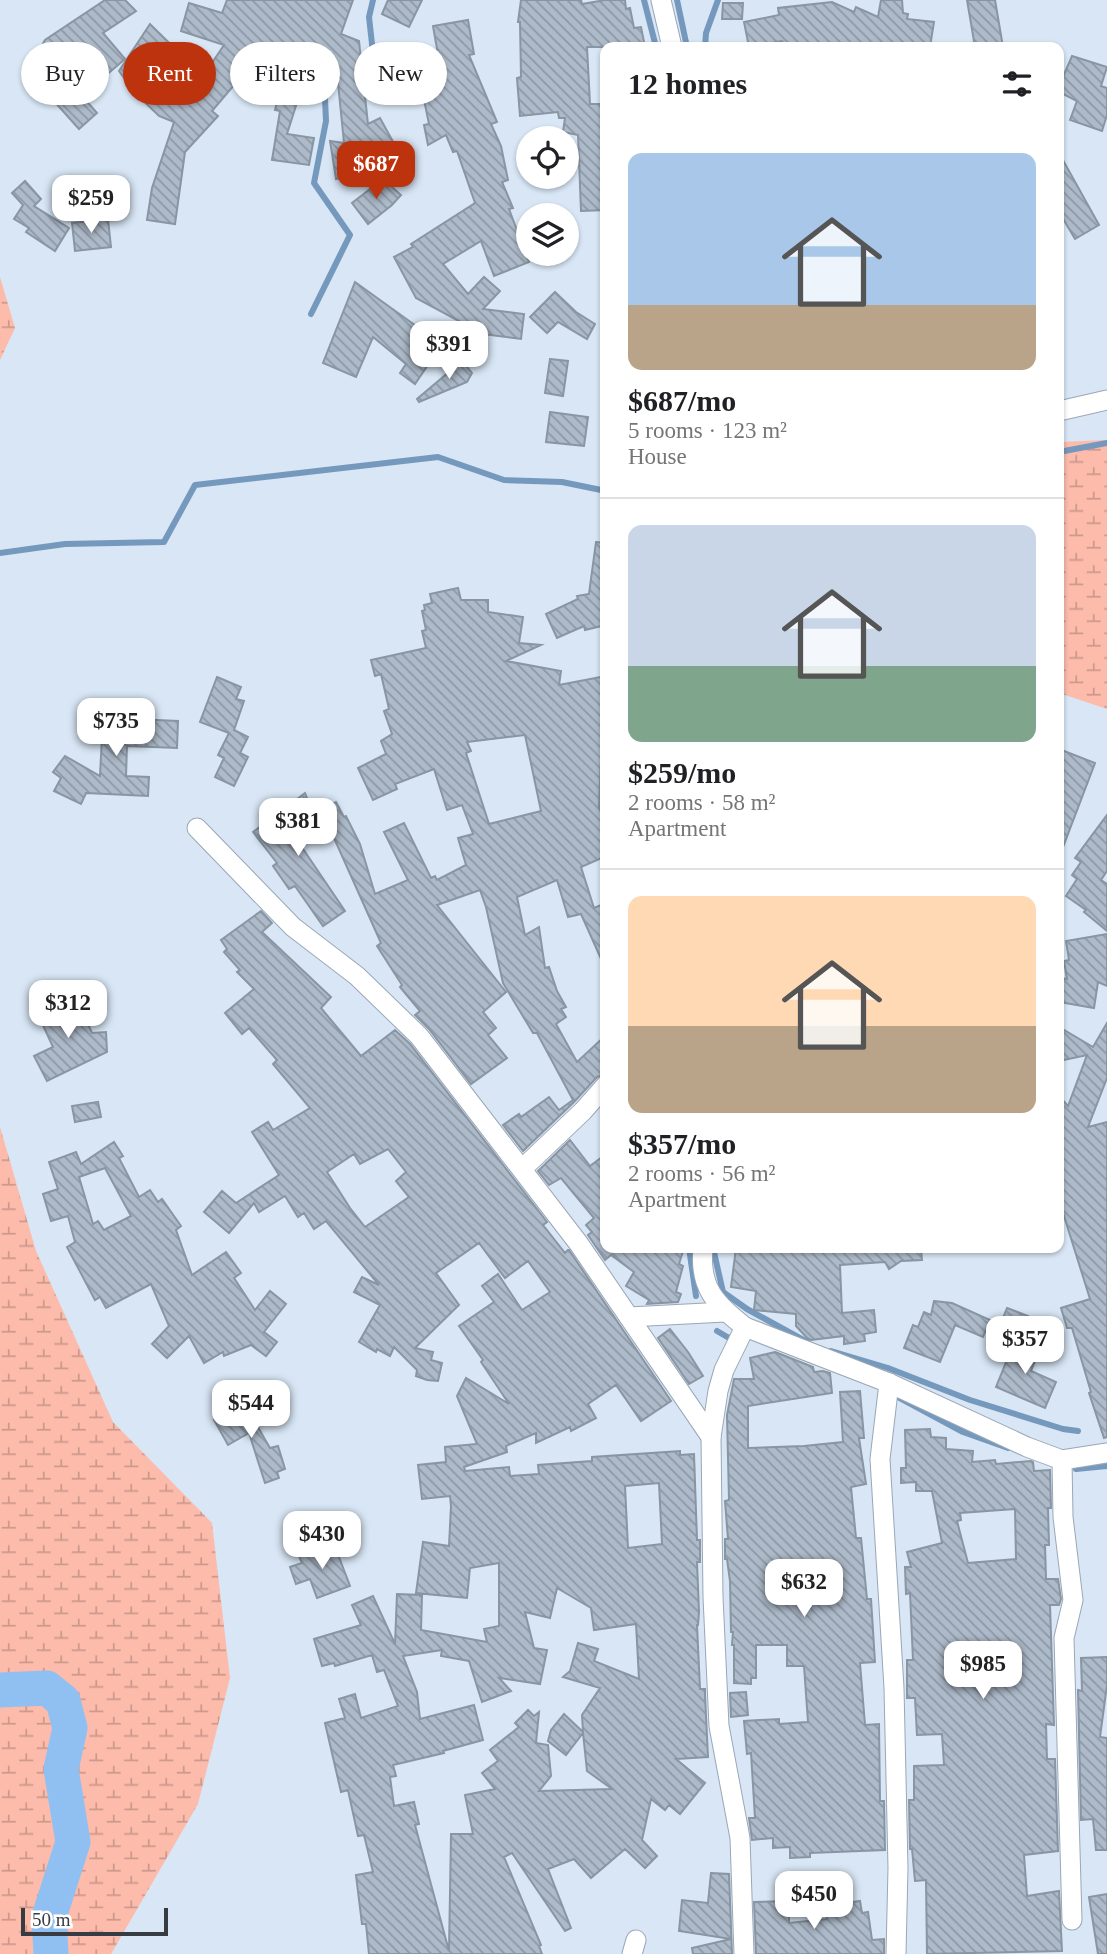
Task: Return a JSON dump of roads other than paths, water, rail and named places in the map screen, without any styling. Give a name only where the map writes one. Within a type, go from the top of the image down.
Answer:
[{"type":"street","points":[[661,0],[671,42]]},
{"type":"street","points":[[1064,410],[1107,400]]},
{"type":"street","points":[[197,828],[293,927],[357,976],[419,1037],[579,1244],[710,1437]]},
{"type":"street","points":[[522,1169],[600,1092]]},
{"type":"street","points":[[703,1253],[706,1289],[725,1312],[745,1327],[889,1383],[1027,1447],[1062,1460],[1107,1453]]},
{"type":"street","points":[[629,1317],[725,1312]]},
{"type":"street","points":[[744,1954],[740,1838],[719,1726],[710,1437],[724,1370],[745,1327]]},
{"type":"street","points":[[889,1383],[880,1459],[894,1688],[898,1868],[896,1954]]},
{"type":"street","points":[[1062,1460],[1063,1517],[1073,1600],[1064,1638],[1072,1920]]},
{"type":"waterway","points":[[372,42],[369,17],[373,0]]},
{"type":"waterway","points":[[644,0],[655,42]]},
{"type":"waterway","points":[[677,0],[686,42]]},
{"type":"waterway","points":[[705,42],[718,0]]},
{"type":"waterway","points":[[311,314],[350,235],[314,183],[326,121],[324,77],[344,74]]},
{"type":"waterway","points":[[1064,451],[1107,443]]},
{"type":"waterway","points":[[0,553],[65,544],[164,542],[195,485],[438,457],[504,480],[562,482],[600,490]]},
{"type":"waterway","points":[[690,1253],[696,1296]]},
{"type":"waterway","points":[[714,1253],[723,1292],[747,1309],[807,1342]]},
{"type":"waterway","points":[[717,1331],[729,1338],[737,1336]]},
{"type":"waterway","points":[[831,1351],[888,1368],[970,1400],[1063,1429],[1078,1431]]},
{"type":"waterway","points":[[898,1397],[963,1432],[1008,1448]]},
{"type":"waterway","points":[[1076,1469],[1107,1466]]},
{"type":"waterway","points":[[0,1690],[47,1688],[63,1701],[70,1728],[61,1769],[73,1842],[49,1917],[51,1954]]}]
